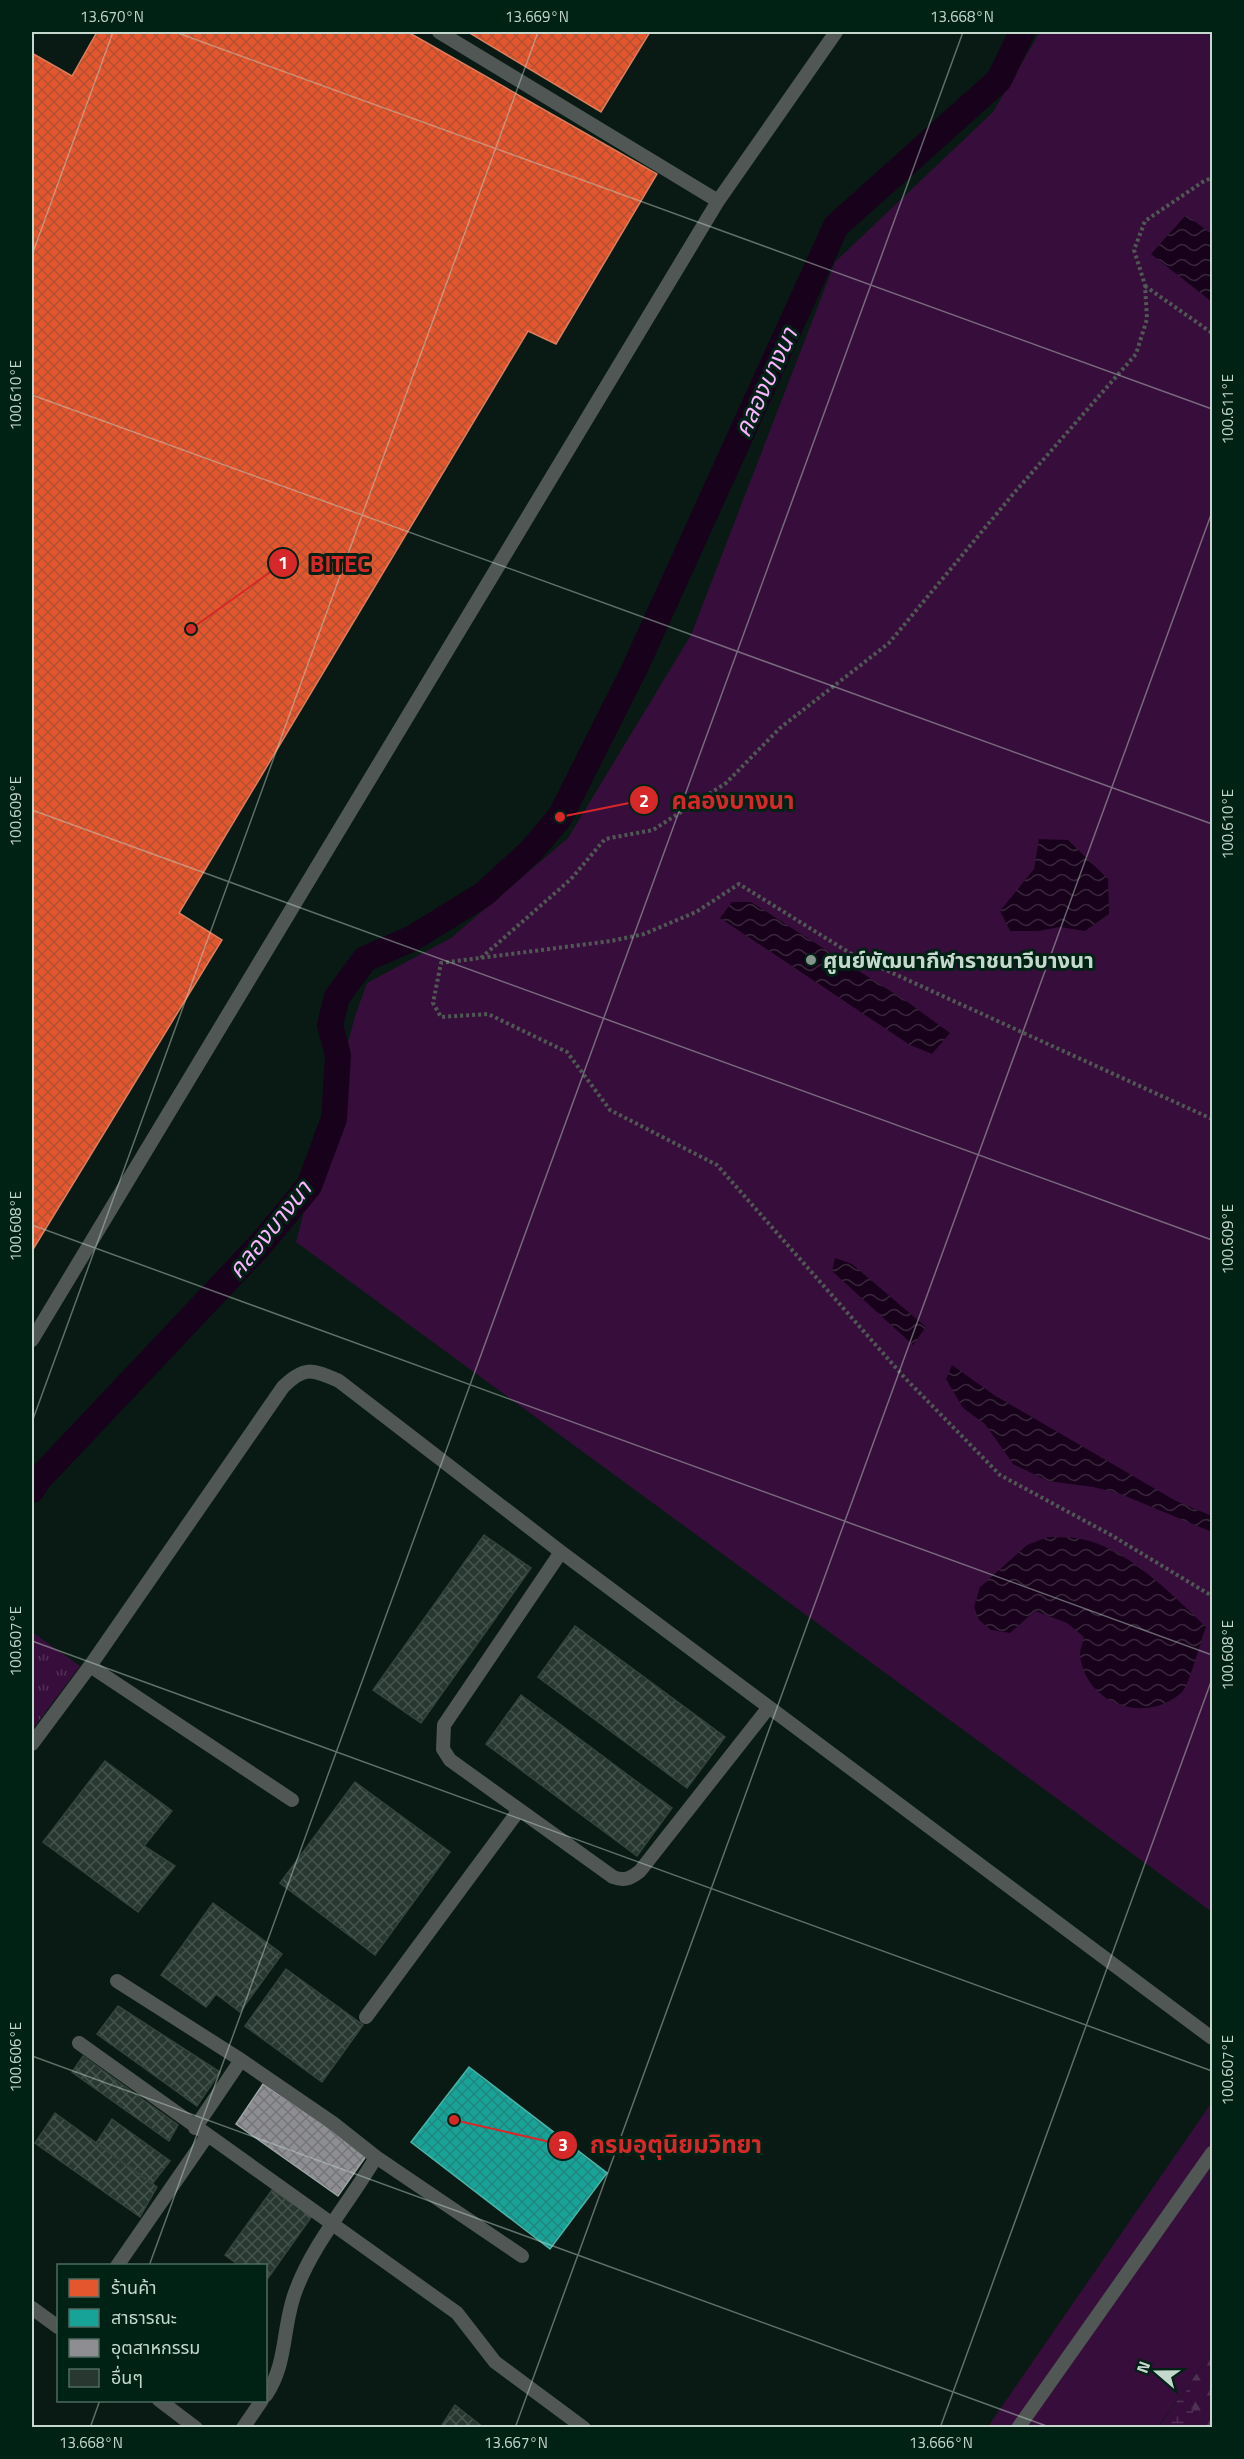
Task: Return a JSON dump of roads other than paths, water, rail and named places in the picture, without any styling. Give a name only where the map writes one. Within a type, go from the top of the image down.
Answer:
[{"type":"lane","points":[[439,32],[718,201]]},
{"type":"lane","points":[[32,1340],[718,201],[836,32]]},
{"type":"lane","points":[[32,1744],[90,1666],[283,1388],[296,1374],[321,1373],[339,1381],[561,1552],[1212,2038]]},
{"type":"lane","points":[[561,1552],[444,1725],[443,1749],[450,1760],[613,1877],[622,1880],[631,1878],[640,1871],[769,1707]]},
{"type":"lane","points":[[90,1666],[292,1800]]},
{"type":"lane","points":[[366,2017],[519,1810]]},
{"type":"lane","points":[[117,1981],[241,2060],[333,2123],[376,2157],[522,2256]]},
{"type":"lane","points":[[79,2043],[457,2313],[495,2362],[584,2427]]},
{"type":"lane","points":[[118,2264],[201,2132],[241,2060]]},
{"type":"lane","points":[[1018,2427],[1212,2153]]},
{"type":"lane","points":[[267,2393],[280,2369],[295,2293],[310,2257],[376,2157]]},
{"type":"lane","points":[[32,2308],[57,2326]]},
{"type":"lane","points":[[162,2402],[196,2427]]},
{"type":"lane","points":[[243,2427],[261,2402]]},
{"type":"water","points":[[1186,215],[1212,234],[1212,302],[1151,254]]},
{"type":"water","points":[[1039,839],[1068,840],[1108,879],[1109,914],[1085,931],[1060,927],[1038,931],[1010,931],[1000,911],[1034,869]]},
{"type":"water","points":[[732,902],[751,902],[909,1003],[950,1033],[932,1054],[910,1045],[720,918]]},
{"type":"water","points":[[835,1258],[852,1264],[926,1327],[913,1345],[832,1271]]},
{"type":"water","points":[[952,1365],[994,1395],[1176,1501],[1212,1516],[1212,1532],[1118,1493],[1048,1481],[1013,1464],[985,1424],[963,1408],[946,1379]]},
{"type":"water","points":[[1048,1537],[1076,1538],[1094,1542],[1112,1550],[1163,1586],[1206,1627],[1192,1671],[1182,1692],[1168,1702],[1152,1707],[1136,1708],[1120,1705],[1093,1687],[1084,1672],[1080,1655],[1084,1637],[1067,1623],[1035,1611],[1010,1633],[991,1630],[979,1620],[974,1607],[980,1587],[1027,1545]]},
{"type":"waterway","name":"คลองบางนา","points":[[32,1490],[38,1480],[260,1245],[309,1186],[334,1119],[338,1055],[330,1025],[337,997],[365,959],[413,938],[484,894],[531,851],[560,817],[634,670],[836,226],[999,80],[1022,32]]},
{"type":"place","name":"BITEC","points":[[191,629]]},
{"type":"place","name":"คลองบางนา","points":[[560,817]]},
{"type":"place","name":"ศูนย์พัฒนากีฬาราชนาวีบางนา","points":[[811,960]]},
{"type":"place","name":"กรมอุตุนิยมวิทยา","points":[[454,2120]]}]
